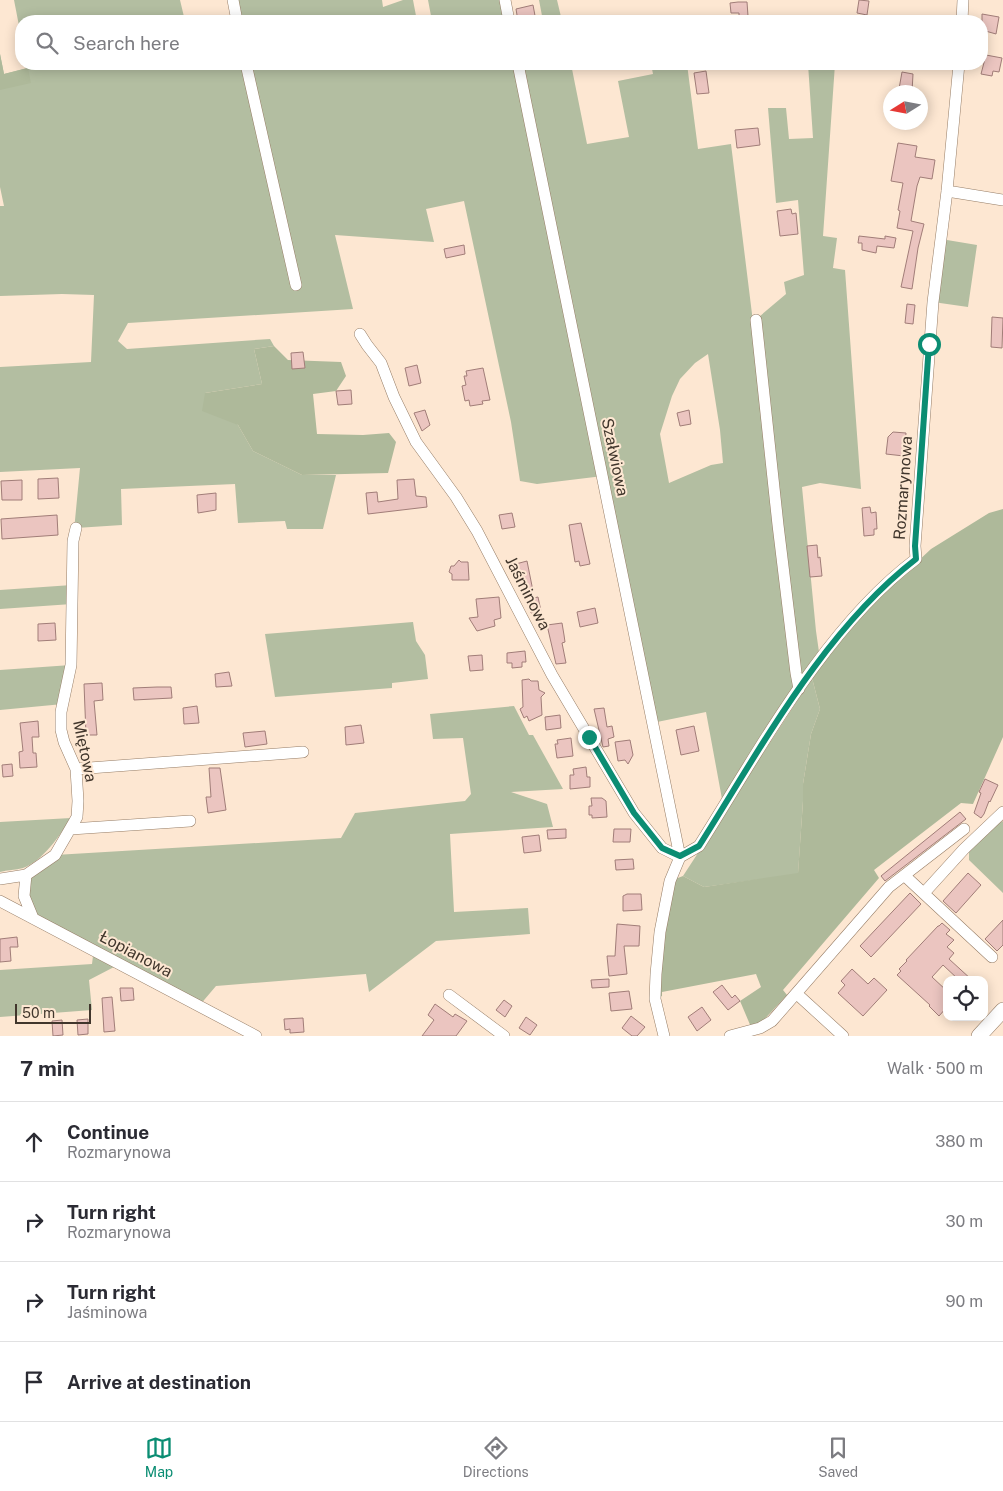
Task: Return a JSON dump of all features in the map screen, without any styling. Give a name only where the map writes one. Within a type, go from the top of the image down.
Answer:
[{"type":"main road","points":[[980,1036],[1003,1010]]},
{"type":"street","points":[[233,0],[236,15]]},
{"type":"street","points":[[504,0],[508,15]]},
{"type":"street","points":[[962,15],[963,0]]},
{"type":"street","points":[[247,70],[296,285]]},
{"type":"street","name":"Szałwiowa","points":[[519,70],[680,856]]},
{"type":"street","name":"Rozmarynowa","points":[[680,856],[699,846],[799,689],[839,636],[858,614],[916,559],[915,546],[929,344],[947,191],[958,70]]},
{"type":"street","points":[[947,191],[1003,200]]},
{"type":"street","points":[[756,320],[778,525],[799,689]]},
{"type":"street","name":"Jaśminowa","points":[[360,334],[381,363],[394,397],[416,442],[456,496],[477,530],[552,675],[634,813],[662,848],[680,856]]},
{"type":"street","name":"Miętowa","points":[[0,879],[26,875],[55,855],[77,817],[76,769],[64,742],[61,730],[61,712],[71,664],[76,528]]},
{"type":"street","points":[[76,769],[304,752]]},
{"type":"street","points":[[924,893],[964,849],[1003,812]]},
{"type":"street","points":[[71,830],[190,821]]},
{"type":"street","points":[[730,1036],[767,1025],[797,994],[889,887],[964,830]]},
{"type":"street","points":[[664,1036],[655,999],[656,974],[660,932],[670,881],[680,856]]},
{"type":"street","points":[[26,875],[24,896],[33,918]]},
{"type":"street","points":[[905,876],[992,957]]},
{"type":"street","name":"Łopianowa","points":[[0,901],[256,1036]]},
{"type":"street","points":[[797,994],[843,1036]]},
{"type":"street","points":[[449,995],[504,1036]]},
{"type":"green space","points":[[14,0],[180,0],[184,15],[17,15]]},
{"type":"green space","points":[[233,0],[382,0],[383,7],[403,0],[413,0],[416,15],[236,15]]},
{"type":"green space","points":[[428,0],[505,0],[508,15],[431,15]]},
{"type":"green space","points":[[539,0],[557,0],[561,15],[542,15]]},
{"type":"green space","points":[[0,54],[4,74],[19,70],[572,70],[587,144],[629,137],[618,81],[653,74],[652,70],[688,70],[698,149],[731,144],[753,322],[786,294],[784,282],[804,275],[798,200],[776,203],[768,108],[786,108],[789,139],[813,138],[808,70],[835,70],[823,236],[837,238],[833,268],[845,270],[861,489],[820,483],[802,487],[819,652],[722,799],[706,712],[657,722],[603,476],[537,484],[520,481],[511,422],[464,201],[426,209],[434,242],[335,235],[353,309],[128,323],[118,341],[127,349],[270,339],[274,346],[254,349],[262,384],[205,393],[238,425],[253,451],[302,475],[336,475],[323,529],[287,529],[285,521],[238,523],[235,484],[121,489],[122,525],[76,528],[73,541],[80,468],[0,472],[0,367],[91,362],[94,295],[0,296],[0,206],[4,206],[0,187]],"holes":[[[708,354],[720,430],[723,463],[711,465],[669,483],[660,434],[672,396],[680,379],[695,363]]]},
{"type":"green space","points":[[0,54],[4,74],[28,70],[31,83],[0,90]]},
{"type":"green space","points":[[947,191],[947,240],[977,245],[968,307],[933,302]]},
{"type":"green space","points":[[274,346],[288,360],[341,362],[346,376],[336,391],[313,394],[317,434],[363,435],[389,433],[396,442],[388,473],[302,475],[253,451],[238,425],[202,411],[205,393],[262,384],[254,349]]},
{"type":"green space","points":[[1003,509],[1003,737],[973,804],[961,803],[874,870],[879,878],[783,990],[787,995],[760,1024],[751,1027],[740,1001],[761,987],[756,974],[662,992],[662,996],[655,999],[670,881],[683,876],[704,887],[798,873],[803,784],[811,734],[820,709],[812,678],[837,644],[870,606],[931,549],[989,513]]},
{"type":"green space","points":[[72,585],[72,604],[0,609],[0,590]]},
{"type":"green space","points":[[413,622],[416,641],[425,655],[428,679],[392,683],[392,688],[275,697],[265,634]]},
{"type":"green space","points":[[71,665],[63,704],[0,710],[0,670]]},
{"type":"green space","points":[[812,678],[820,709],[811,734],[803,784],[798,874],[704,887],[683,876]]},
{"type":"green space","points":[[514,706],[529,735],[533,735],[563,789],[511,792],[547,804],[553,827],[450,834],[454,912],[528,908],[530,934],[436,941],[369,992],[366,974],[216,986],[199,1006],[33,918],[26,875],[55,855],[341,838],[355,813],[465,801],[471,794],[463,738],[433,739],[430,714]]},
{"type":"green space","points":[[71,818],[50,847],[37,860],[23,868],[0,872],[0,822]]},
{"type":"green space","points":[[1003,821],[1003,893],[969,860],[969,851],[995,825]]},
{"type":"green space","points":[[93,956],[114,967],[89,980],[92,1010],[0,1017],[0,970],[92,964]]},
{"type":"building","points":[[859,0],[869,1],[867,15],[857,13]]},
{"type":"building","points":[[747,2],[748,15],[731,13],[730,3]]},
{"type":"building","points":[[533,5],[535,15],[517,15],[516,9]]},
{"type":"building","points":[[988,15],[999,17],[996,34],[988,32]]},
{"type":"building","points":[[988,55],[1002,58],[999,72],[993,71],[992,76],[981,74],[982,70],[988,70]]},
{"type":"building","points":[[706,71],[709,93],[697,94],[694,73]]},
{"type":"building","points":[[902,72],[913,74],[912,85],[900,85]]},
{"type":"building","points":[[758,128],[760,145],[737,148],[735,130]]},
{"type":"building","points":[[898,143],[917,146],[915,157],[935,160],[932,179],[920,177],[917,186],[911,221],[924,224],[918,248],[912,289],[901,287],[913,231],[897,228],[903,183],[891,181]]},
{"type":"building","points":[[791,209],[792,214],[796,213],[798,234],[780,236],[777,211]]},
{"type":"building","points":[[859,236],[885,239],[885,236],[896,238],[894,248],[877,246],[876,253],[862,250],[862,243],[858,243]]},
{"type":"building","points":[[464,245],[465,254],[446,258],[444,249]]},
{"type":"building","points":[[907,304],[915,305],[913,324],[905,323]]},
{"type":"building","points":[[992,317],[1003,318],[1002,348],[991,347]]},
{"type":"building","points":[[303,352],[305,368],[292,369],[291,353]]},
{"type":"building","points":[[417,365],[421,383],[409,386],[405,368]]},
{"type":"building","points":[[483,368],[490,400],[482,401],[483,404],[470,406],[469,400],[465,401],[462,386],[466,385],[464,376],[467,376],[466,371]]},
{"type":"building","points":[[351,390],[352,404],[338,405],[336,391]]},
{"type":"building","points":[[425,410],[430,425],[422,431],[414,413]]},
{"type":"building","points":[[689,410],[691,424],[680,426],[677,413]]},
{"type":"building","points":[[893,432],[906,433],[904,456],[886,454],[888,437]]},
{"type":"building","points":[[58,478],[59,498],[38,499],[38,479]]},
{"type":"building","points":[[414,479],[416,496],[426,497],[427,507],[368,514],[366,493],[377,492],[378,502],[398,499],[397,480]]},
{"type":"building","points":[[22,480],[22,500],[2,500],[1,481]]},
{"type":"building","points":[[216,493],[216,510],[198,513],[197,495]]},
{"type":"building","points":[[870,507],[871,513],[876,512],[877,529],[874,529],[874,535],[864,536],[862,508]]},
{"type":"building","points":[[512,513],[515,527],[502,529],[499,515]]},
{"type":"building","points":[[57,515],[58,535],[2,539],[1,519]]},
{"type":"building","points":[[581,523],[590,564],[580,566],[579,561],[575,562],[569,525]]},
{"type":"building","points":[[817,545],[822,576],[810,577],[807,546]]},
{"type":"building","points":[[459,560],[461,562],[468,562],[469,580],[452,580],[452,574],[449,572],[451,566],[454,566]]},
{"type":"building","points":[[527,561],[533,591],[521,594],[512,565]]},
{"type":"building","points":[[499,597],[501,618],[494,620],[495,626],[477,631],[469,618],[478,617],[476,599]]},
{"type":"building","points":[[538,597],[541,611],[531,613],[529,599]]},
{"type":"building","points":[[595,608],[598,623],[580,627],[577,612]]},
{"type":"building","points":[[55,623],[56,640],[38,641],[38,624]]},
{"type":"building","points":[[562,623],[565,642],[562,643],[566,663],[556,664],[547,625]]},
{"type":"building","points":[[525,651],[526,662],[522,662],[522,667],[512,668],[512,663],[507,663],[507,653]]},
{"type":"building","points":[[482,655],[483,670],[470,671],[468,656]]},
{"type":"building","points":[[229,672],[232,686],[216,687],[215,674]]},
{"type":"building","points":[[529,679],[531,681],[538,681],[539,690],[545,693],[541,697],[542,715],[529,721],[527,716],[524,718],[520,709],[523,707],[522,680]]},
{"type":"building","points":[[102,683],[103,700],[94,701],[97,735],[86,735],[84,684]]},
{"type":"building","points":[[171,687],[172,698],[134,700],[133,688]]},
{"type":"building","points":[[197,706],[199,723],[184,724],[183,708]]},
{"type":"building","points":[[604,708],[607,727],[612,726],[614,737],[608,739],[609,746],[603,747],[594,709]]},
{"type":"building","points":[[560,715],[561,728],[546,730],[545,717]]},
{"type":"building","points":[[38,721],[39,737],[32,737],[33,753],[36,753],[37,767],[20,768],[19,752],[23,751],[20,723]]},
{"type":"building","points":[[361,725],[364,743],[346,745],[345,727]]},
{"type":"building","points":[[694,726],[699,751],[681,755],[676,730]]},
{"type":"building","points":[[265,731],[267,744],[245,747],[243,733]]},
{"type":"building","points":[[571,738],[573,756],[557,758],[555,744],[558,744],[557,740]]},
{"type":"building","points":[[630,740],[633,755],[628,764],[625,760],[618,761],[615,742]]},
{"type":"building","points":[[12,764],[13,776],[3,777],[2,765]]},
{"type":"building","points":[[586,767],[587,777],[590,777],[590,787],[570,789],[570,775],[574,775],[573,769]]},
{"type":"building","points":[[209,768],[220,768],[226,810],[208,813],[206,797],[211,797]]},
{"type":"building","points":[[985,779],[998,785],[981,818],[974,813],[981,793],[979,792]]},
{"type":"building","points":[[591,798],[602,798],[606,801],[607,817],[592,818],[592,815],[589,815],[589,806],[592,806]]},
{"type":"building","points":[[960,812],[966,819],[885,881],[881,876]]},
{"type":"building","points":[[566,829],[566,838],[548,839],[547,830]]},
{"type":"building","points":[[614,829],[631,829],[630,842],[613,842]]},
{"type":"building","points":[[539,835],[541,851],[524,853],[522,837]]},
{"type":"building","points":[[633,859],[634,869],[616,870],[615,860]]},
{"type":"building","points":[[968,873],[981,885],[956,913],[943,901]]},
{"type":"building","points":[[910,893],[921,904],[871,957],[860,946]]},
{"type":"building","points":[[627,894],[641,894],[642,910],[623,911],[623,896]]},
{"type":"building","points":[[1003,920],[1003,945],[997,951],[985,939]]},
{"type":"building","points":[[942,923],[950,930],[946,934],[954,940],[947,947],[954,953],[949,959],[968,976],[955,976],[943,965],[932,977],[943,987],[943,1012],[939,1016],[930,1005],[897,975],[906,960]]},
{"type":"building","points":[[617,924],[640,926],[639,946],[624,946],[627,974],[609,976],[607,956],[615,956]]},
{"type":"building","points":[[17,937],[18,947],[10,947],[11,961],[0,962],[0,939]]},
{"type":"building","points":[[852,969],[868,984],[874,978],[887,990],[863,1016],[838,993],[845,985],[841,981]]},
{"type":"building","points":[[609,979],[609,987],[592,988],[591,980]]},
{"type":"building","points":[[722,985],[732,998],[735,995],[740,1001],[728,1010],[713,992]]},
{"type":"building","points":[[120,988],[133,988],[134,1000],[121,1001]]},
{"type":"building","points":[[629,991],[632,1009],[611,1011],[609,993]]},
{"type":"building","points":[[112,997],[115,1031],[104,1032],[102,998]]},
{"type":"building","points":[[504,1000],[512,1006],[505,1017],[496,1010]]},
{"type":"building","points":[[435,1004],[453,1017],[455,1014],[467,1021],[456,1036],[422,1036],[434,1020],[428,1015]]},
{"type":"building","points":[[702,1007],[711,1020],[697,1031],[688,1017]]},
{"type":"building","points":[[631,1016],[645,1027],[637,1036],[632,1036],[622,1028]]},
{"type":"building","points":[[526,1017],[537,1025],[530,1035],[519,1028]]},
{"type":"building","points":[[303,1018],[304,1032],[290,1033],[290,1029],[285,1030],[284,1019]]},
{"type":"building","points":[[88,1019],[88,1034],[78,1035],[77,1020]]},
{"type":"building","points":[[62,1020],[63,1035],[53,1036],[52,1021]]},
{"type":"route","points":[[589,737],[634,813],[662,848],[680,856],[699,846],[810,673],[871,599],[916,559],[915,546],[929,344]]}]
